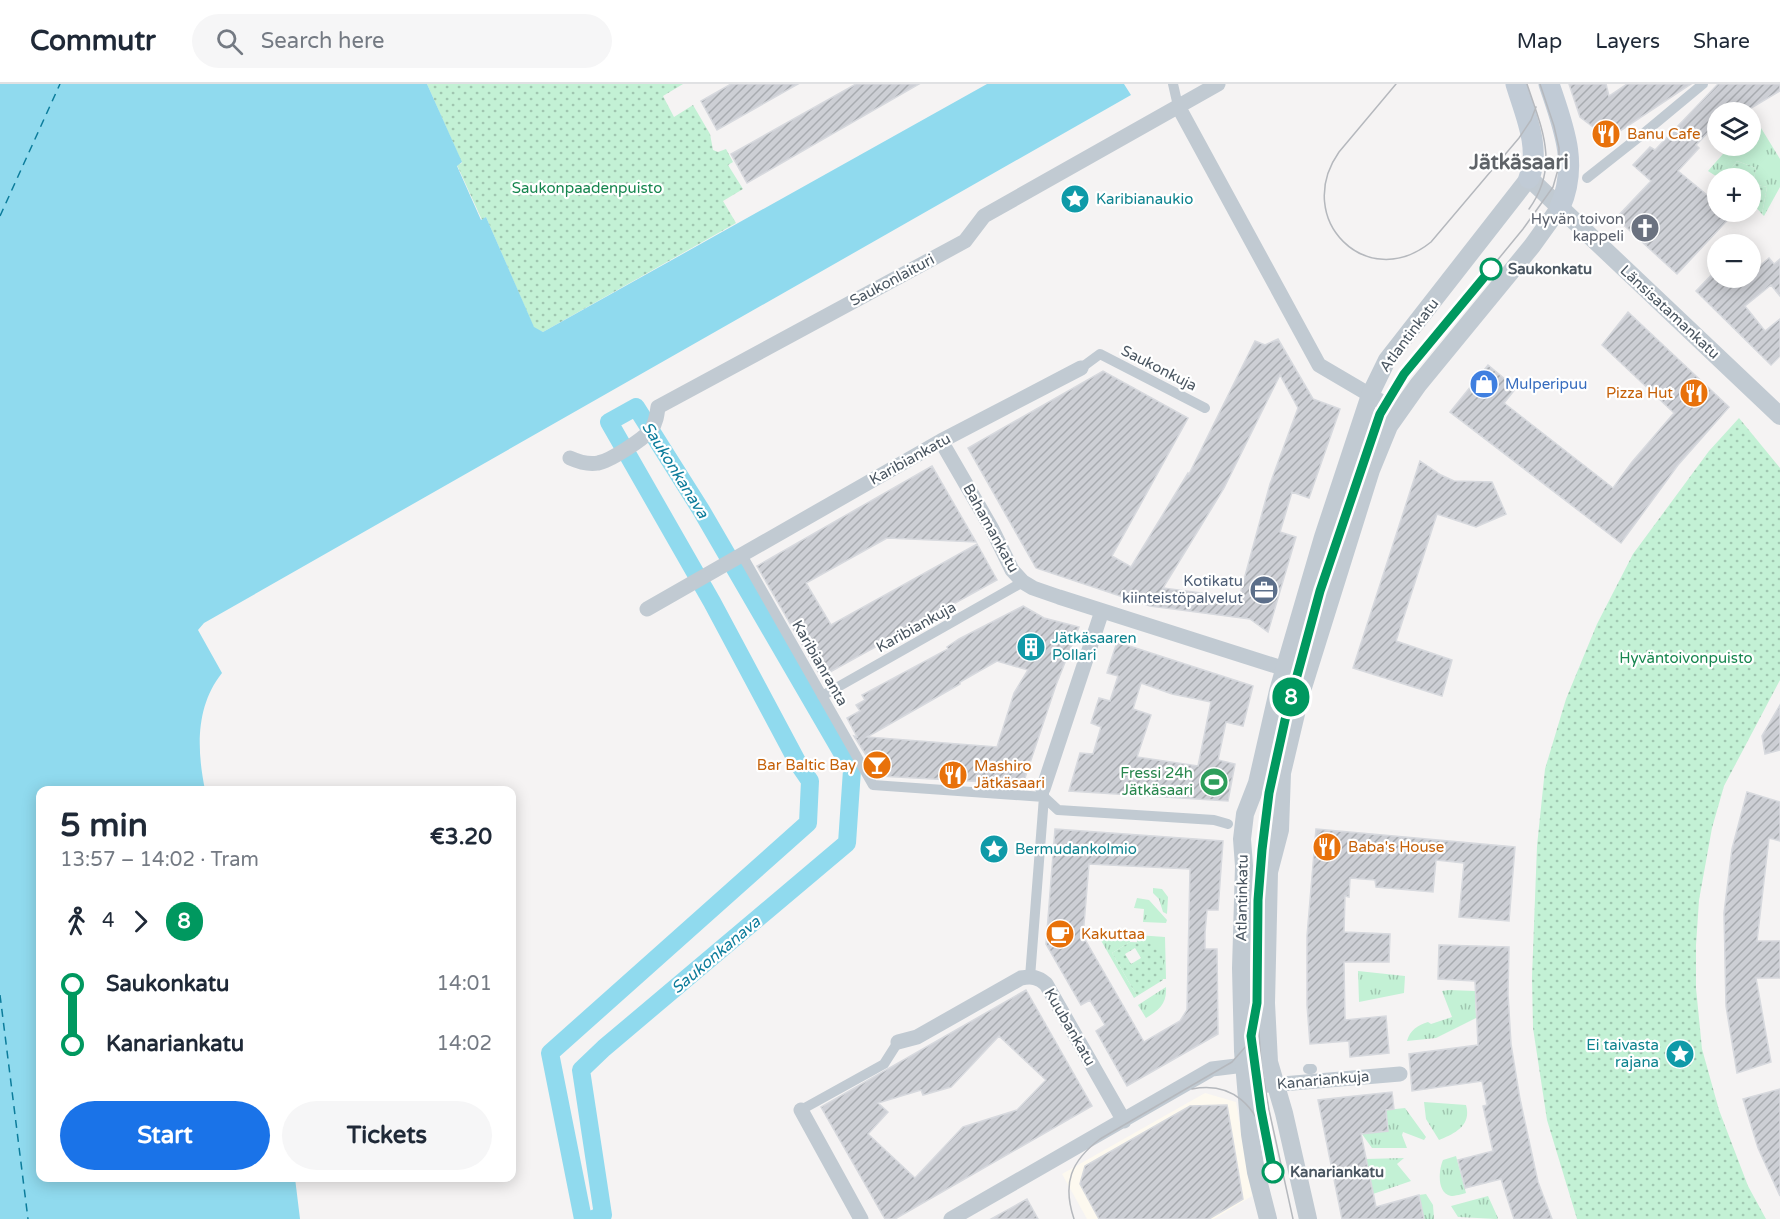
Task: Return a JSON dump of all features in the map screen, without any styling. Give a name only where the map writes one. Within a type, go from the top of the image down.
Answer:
[{"type":"main road","points":[[1516,84],[1533,145],[1533,165],[1530,178]]},
{"type":"main road","points":[[1549,84],[1569,149],[1569,177],[1560,207]]},
{"type":"street","points":[[1173,84],[1178,106],[1319,365],[1399,412]]},
{"type":"street","name":"Saukonlaituri","points":[[570,458],[581,463],[599,463],[612,456],[641,439],[652,429],[657,418],[658,407],[965,241],[984,216],[1218,84]]},
{"type":"street","points":[[1587,178],[1703,84]]},
{"type":"street","name":"Länsisatamankatu","points":[[1530,178],[1780,416]]},
{"type":"street","name":"Atlantinkatu","points":[[1308,1219],[1284,1113],[1269,1062],[1266,1003],[1269,872],[1280,830],[1282,773],[1300,697],[1296,673],[1323,537],[1370,395],[1388,360],[1530,178]]},
{"type":"street","name":"Atlantinkatu","points":[[1268,1219],[1256,1172],[1244,1065],[1241,990],[1244,880],[1242,839],[1245,814],[1380,446],[1399,412],[1418,385],[1532,246],[1560,207]]},
{"type":"street","name":"Saukonkuja","points":[[1081,368],[1100,354],[1205,408]]},
{"type":"street","name":"Karibiankatu","points":[[647,609],[941,441],[1081,368]]},
{"type":"street","name":"Bahamankatu","points":[[941,441],[992,529],[1012,570],[1023,582],[1033,588],[1296,673]]},
{"type":"street","name":"Karibianranta","points":[[741,556],[873,785],[1044,793]]},
{"type":"street","name":"Karibiankuja","points":[[822,696],[1023,582]]},
{"type":"street","points":[[1030,976],[1044,793],[1102,611]]},
{"type":"street","points":[[1044,793],[1058,810],[1214,820],[1228,824]]},
{"type":"street","name":"Kuubankatu","points":[[898,1042],[917,1037],[1021,978],[1030,976],[1040,978],[1047,984],[1124,1120]]},
{"type":"street","points":[[861,1219],[801,1110],[884,1064],[898,1042]]},
{"type":"street","points":[[951,1219],[1212,1070],[1269,1062]]},
{"type":"street","name":"Kanariankuja","points":[[1246,1087],[1400,1074]]},
{"type":"shaded area","points":[[1205,1093],[1236,1102],[1252,1196],[1214,1219],[1087,1219],[1062,1174]]},
{"type":"green space","name":"Saukonpaadenpuisto","points":[[427,84],[683,84],[663,96],[674,117],[693,105],[710,134],[713,150],[718,152],[726,149],[733,162],[728,165],[743,189],[723,201],[736,223],[543,332],[534,328],[486,217],[482,220],[457,165],[462,163]]},
{"type":"green space","points":[[1761,128],[1780,159],[1780,187],[1764,216],[1762,214],[1767,187],[1761,186],[1761,168],[1737,161],[1732,168],[1711,168],[1721,156],[1761,156]]},
{"type":"green space","points":[[1737,161],[1756,168],[1732,168]]},
{"type":"green space","points":[[1761,186],[1767,187],[1761,213]]},
{"type":"green space","name":"Hyväntoivonpuisto","points":[[1739,418],[1780,468],[1780,680],[1724,786],[1712,828],[1699,900],[1696,988],[1702,1049],[1719,1110],[1748,1186],[1766,1219],[1577,1219],[1547,1120],[1533,1028],[1532,977],[1537,846],[1545,769],[1566,699],[1597,624],[1633,554],[1709,451]]},
{"type":"green space","points":[[1153,888],[1162,889],[1168,897],[1167,914],[1163,912],[1159,899],[1153,893]]},
{"type":"green space","points":[[1137,898],[1149,900],[1167,920],[1166,923],[1143,922],[1144,909],[1134,908]]},
{"type":"green space","points":[[1100,933],[1130,935],[1130,942],[1112,953],[1137,996],[1134,998],[1099,937]]},
{"type":"green space","points":[[1137,935],[1165,937],[1166,979],[1163,979],[1163,958],[1137,942]]},
{"type":"green space","points":[[1130,942],[1154,943],[1163,958],[1163,980],[1137,996],[1112,953]],"holes":[[[1135,948],[1141,958],[1131,964],[1125,954]]]},
{"type":"green space","points":[[1358,971],[1405,976],[1404,993],[1359,1002]]},
{"type":"green space","points":[[1166,987],[1165,998],[1161,1006],[1146,1018],[1138,1005]]},
{"type":"green space","points":[[1442,991],[1475,991],[1476,1018],[1436,1038],[1407,1041],[1415,1028],[1428,1022],[1431,1024],[1452,1017]]},
{"type":"green space","points":[[1424,1102],[1466,1105],[1464,1124],[1456,1132],[1439,1140],[1426,1119]]},
{"type":"green space","points":[[1405,1108],[1426,1137],[1424,1140],[1403,1132],[1407,1148],[1372,1148],[1362,1134],[1387,1131],[1386,1110]]},
{"type":"green space","points":[[1456,1156],[1466,1193],[1451,1196],[1446,1194],[1441,1186],[1440,1169],[1443,1160]]},
{"type":"green space","points":[[1404,1158],[1397,1164],[1411,1181],[1373,1194],[1365,1159]]},
{"type":"green space","points":[[1426,1194],[1433,1205],[1434,1219],[1424,1219],[1419,1195]]},
{"type":"green space","points":[[1488,1196],[1497,1219],[1458,1217],[1451,1206]]},
{"type":"water","points":[[0,84],[427,84],[462,162],[457,166],[481,220],[486,217],[534,327],[543,332],[987,84],[1124,84],[1131,95],[204,623],[198,630],[222,673],[207,700],[200,729],[200,760],[204,786],[36,786],[36,1182],[295,1182],[300,1219],[0,1219]]},
{"type":"building","points":[[731,84],[798,84],[717,130],[701,101]]},
{"type":"building","points":[[856,84],[919,84],[747,183],[731,154]]},
{"type":"building","points":[[1569,84],[1606,84],[1609,96],[1627,84],[1691,84],[1605,141],[1597,130],[1580,117]]},
{"type":"building","points":[[1718,84],[1780,84],[1780,91],[1761,102],[1707,102],[1707,134],[1696,145],[1699,148],[1678,171],[1707,195],[1707,222],[1726,222],[1714,234],[1707,234],[1707,242],[1677,274],[1616,218],[1651,181],[1633,165],[1650,147],[1655,150]]},
{"type":"building","points":[[1769,258],[1774,264],[1780,259],[1780,296],[1771,285],[1745,306],[1765,331],[1780,319],[1780,356],[1771,365],[1696,291],[1707,280],[1707,288],[1761,288],[1761,265]]},
{"type":"building","points":[[1628,312],[1729,407],[1678,465],[1621,543],[1450,412],[1488,365],[1516,388],[1504,403],[1613,488],[1674,413],[1602,345]]},
{"type":"building","points":[[1278,339],[1313,399],[1340,409],[1309,498],[1292,492],[1280,532],[1296,537],[1268,632],[1250,619],[1150,606],[1036,568],[968,448],[1103,371],[1188,418],[1112,556],[1131,567],[1189,474],[1255,341],[1265,345]],"holes":[[[1280,375],[1298,408],[1270,484],[1239,598],[1163,588],[1224,488]]]},
{"type":"building","points":[[1420,461],[1454,481],[1492,482],[1506,514],[1476,527],[1437,514],[1396,641],[1452,660],[1442,696],[1353,668]]},
{"type":"building","points":[[932,466],[976,542],[887,538],[806,583],[831,625],[977,544],[997,580],[821,677],[757,566]]},
{"type":"building","points":[[1023,606],[1044,618],[1079,627],[1056,685],[1023,784],[879,776],[854,736],[857,737],[847,718],[860,711],[856,705],[865,700],[862,695],[948,649],[947,647]],"holes":[[[997,661],[1028,670],[1014,693],[997,747],[867,737]]]},
{"type":"building","points":[[1117,642],[1253,686],[1243,726],[1226,722],[1218,760],[1235,764],[1228,801],[1069,791],[1080,753],[1093,754],[1101,727],[1091,723],[1099,698],[1110,701],[1118,676],[1107,673]],"holes":[[[1141,683],[1172,694],[1211,702],[1198,766],[1137,757],[1151,715],[1133,709]]]},
{"type":"building","points":[[1780,705],[1780,750],[1765,754],[1762,736]]},
{"type":"building","points":[[1747,792],[1780,802],[1780,841],[1769,838],[1757,941],[1780,941],[1780,978],[1756,978],[1771,1062],[1737,1073],[1726,1006],[1724,913],[1732,849]]},
{"type":"building","points":[[1055,829],[1223,841],[1218,910],[1207,910],[1205,932],[1205,949],[1217,949],[1218,1034],[1127,1086],[1096,1031],[1105,1025],[1090,1000],[1081,1005],[1046,944]],"holes":[[[1089,864],[1190,869],[1187,1010],[1180,1021],[1144,1042],[1083,936]]]},
{"type":"building","points":[[1316,829],[1515,847],[1509,921],[1459,917],[1464,863],[1436,860],[1433,892],[1376,887],[1375,880],[1350,878],[1349,897],[1345,896],[1344,932],[1390,934],[1389,962],[1344,962],[1345,1020],[1386,1016],[1389,1053],[1350,1057],[1349,1041],[1310,1044],[1307,1005],[1307,936]]},
{"type":"building","points":[[1439,945],[1509,947],[1508,994],[1511,1044],[1538,1182],[1552,1219],[1514,1219],[1501,1179],[1465,1188],[1458,1160],[1493,1151],[1483,1106],[1487,1105],[1482,1081],[1412,1091],[1409,1054],[1478,1045],[1475,981],[1438,979]]},
{"type":"building","points":[[1026,990],[1092,1106],[895,1219],[885,1219],[821,1107]],"holes":[[[999,1036],[1046,1080],[1017,1110],[963,1127],[915,1178],[868,1134],[888,1112],[878,1103],[921,1090],[923,1095],[951,1087]]]},
{"type":"building","points":[[1780,1089],[1780,1196],[1758,1148],[1743,1099]]},
{"type":"building","points":[[1392,1092],[1394,1109],[1386,1110],[1388,1131],[1361,1134],[1376,1207],[1419,1195],[1424,1219],[1342,1219],[1318,1100]]},
{"type":"building","points":[[1227,1105],[1243,1199],[1209,1219],[1099,1219],[1080,1184],[1085,1166],[1190,1106]]},
{"type":"building","points":[[1027,1199],[1038,1219],[991,1219]]},
{"type":"waterway","name":"Saukonkanava","points":[[583,1219],[550,1053],[808,823],[810,781],[799,765],[712,602],[609,422],[636,407],[701,510],[852,770],[847,843],[604,1048],[581,1070],[603,1215],[593,1219]]},
{"type":"ferry route","points":[[0,216],[60,84]]},
{"type":"ferry route","points":[[0,995],[28,1219]]},
{"type":"tram line","points":[[1396,84],[1339,152],[1327,177],[1325,202],[1331,224],[1343,242],[1361,254],[1383,259],[1407,256],[1431,242],[1519,138],[1531,120],[1536,107]]},
{"type":"tram line","points":[[1527,84],[1542,132],[1546,162],[1544,178],[1529,209]]},
{"type":"tram line","points":[[1293,1219],[1261,1063],[1257,1003],[1259,876],[1266,816],[1279,747],[1320,591],[1380,414],[1404,374],[1523,229],[1553,187],[1559,166],[1559,148],[1540,84]]},
{"type":"tram line","name":"8","points":[[1273,1172],[1261,1110],[1251,1036],[1257,1003],[1258,900],[1262,850],[1269,793],[1285,720],[1320,591],[1380,414],[1404,374],[1491,269]]},
{"type":"tram line","points":[[1074,1219],[1070,1206],[1069,1184],[1076,1164],[1090,1147],[1232,1062],[1248,1044],[1254,1024]]},
{"type":"tram line","points":[[1192,1089],[1220,1089],[1241,1100],[1257,1119],[1267,1144]]},
{"type":"place","name":"Banu Cafe","points":[[1606,134]]},
{"type":"place","name":"Karibianaukio","points":[[1075,199]]},
{"type":"place","name":"Hyvän toivon kappeli","points":[[1645,228]]},
{"type":"place","name":"Saukonkatu","points":[[1491,269]]},
{"type":"place","name":"Mulperipuu","points":[[1484,384]]},
{"type":"place","name":"Pizza Hut","points":[[1694,393]]},
{"type":"place","name":"Kotikatu kiinteistöpalvelut","points":[[1264,590]]},
{"type":"place","name":"Jätkäsaaren Pollari","points":[[1031,647]]},
{"type":"place","name":"Bar Baltic Bay","points":[[877,765]]},
{"type":"place","name":"Mashiro Jätkäsaari","points":[[953,775]]},
{"type":"place","name":"Fressi 24h Jätkäsaari","points":[[1214,782]]},
{"type":"place","name":"Baba's House","points":[[1327,847]]},
{"type":"place","name":"Bermudankolmio","points":[[994,849]]},
{"type":"place","name":"Kakuttaa","points":[[1060,934]]},
{"type":"place","name":"Ei taivasta rajana","points":[[1680,1054]]},
{"type":"place","name":"Kanariankatu","points":[[1273,1172]]},
{"type":"district","name":"Jätkäsaari","points":[[1519,162]]}]
